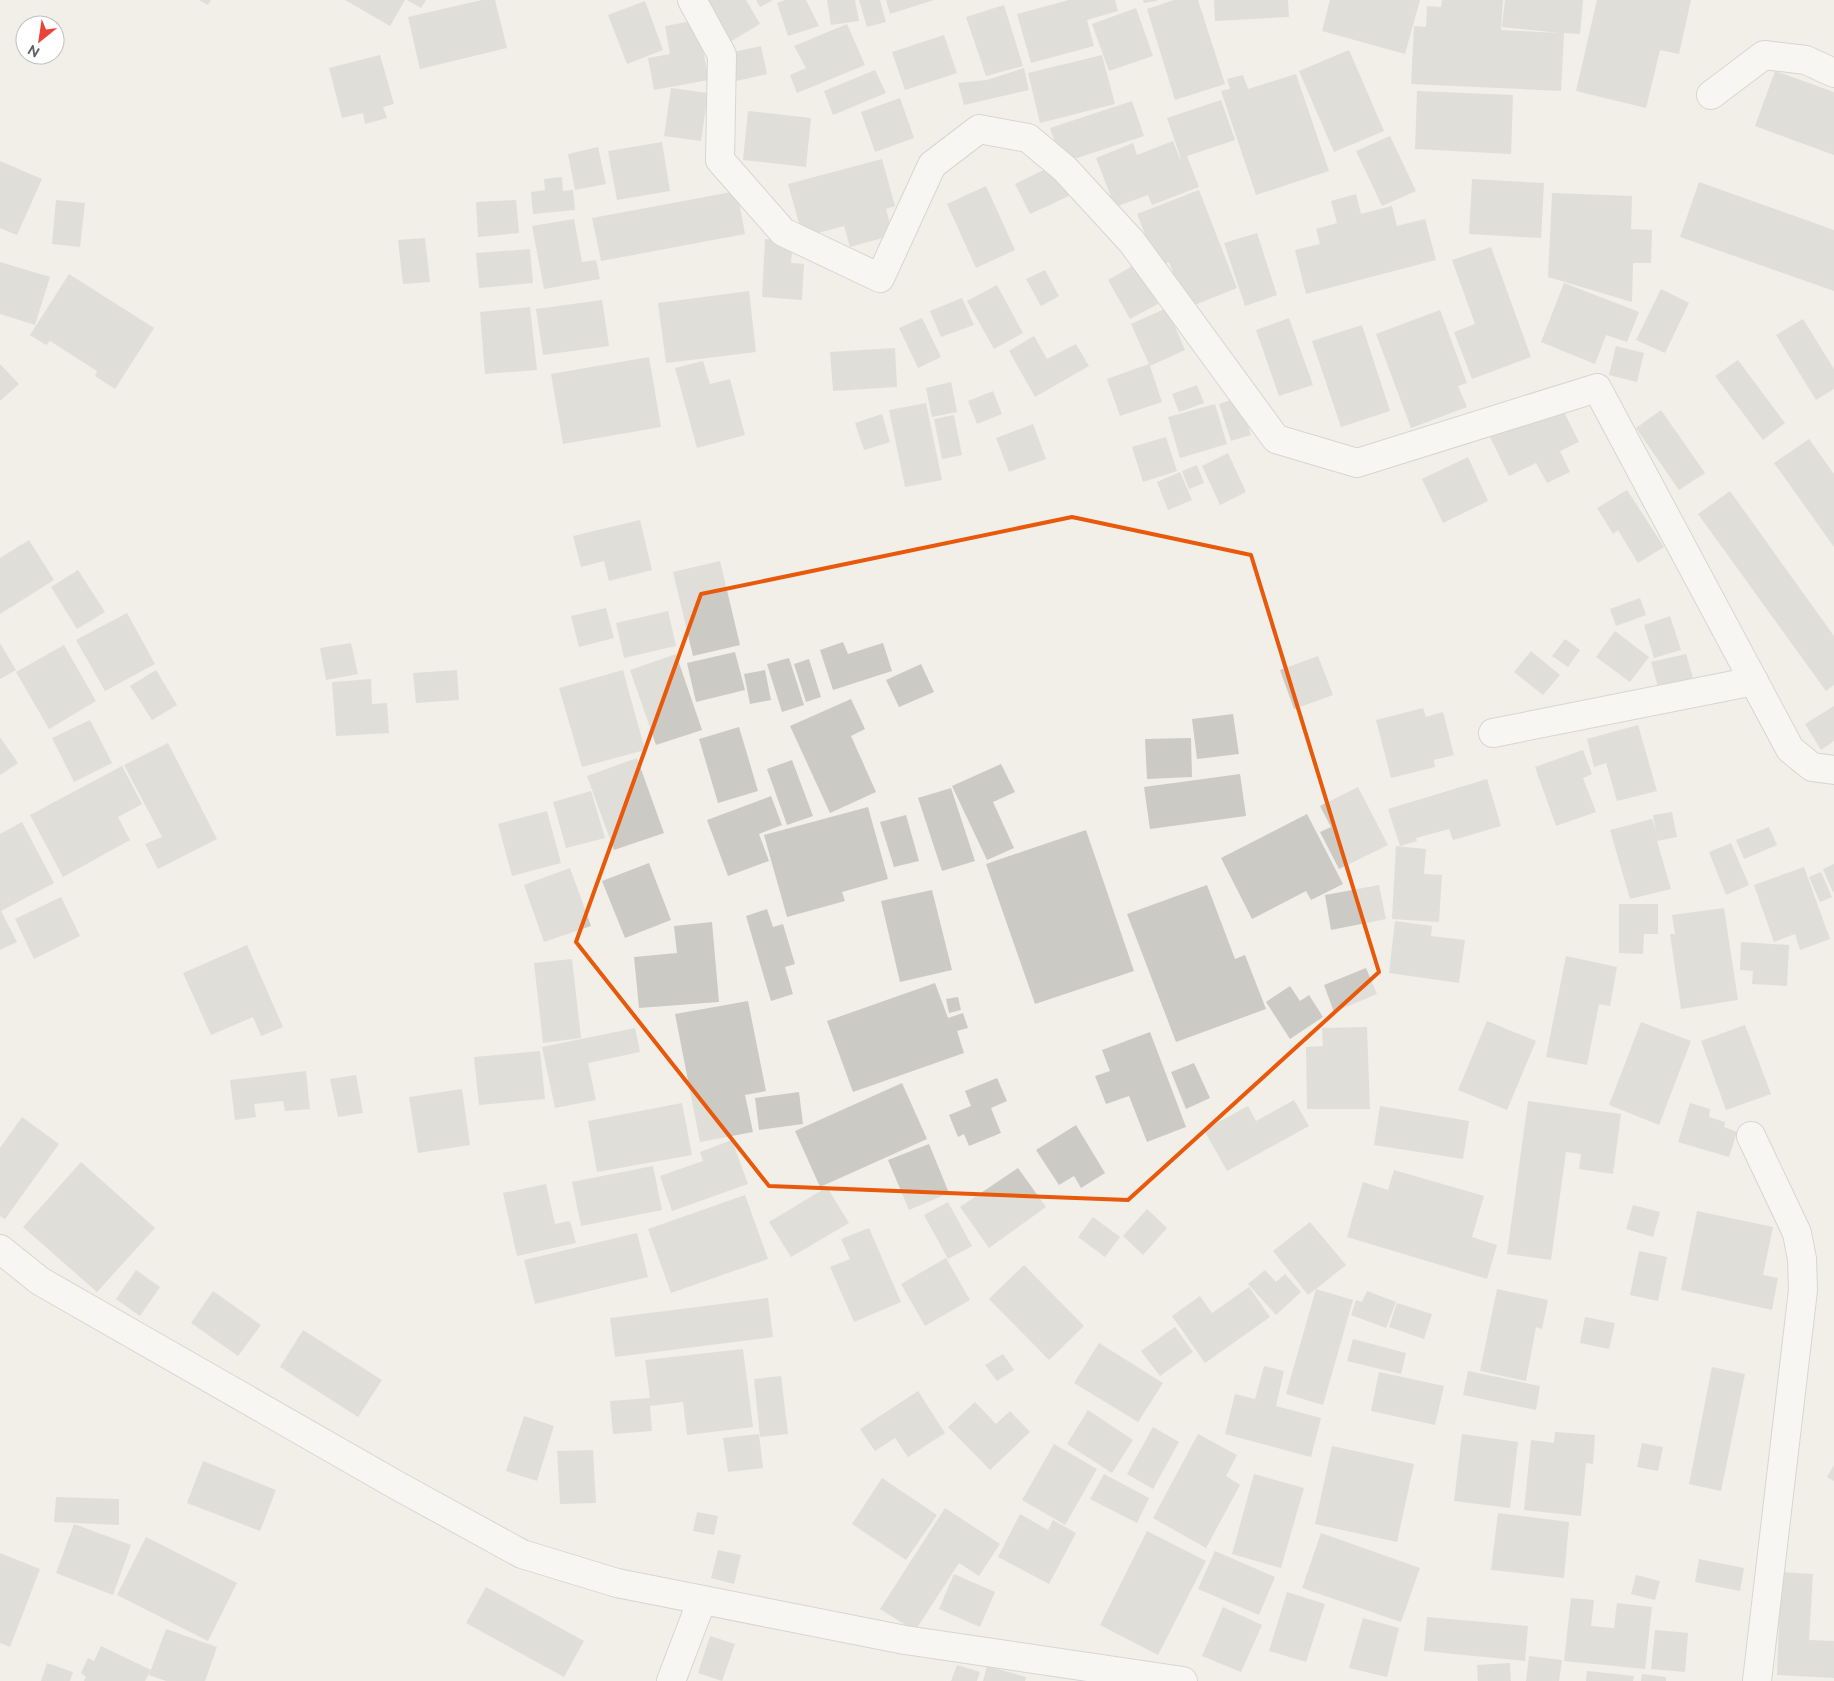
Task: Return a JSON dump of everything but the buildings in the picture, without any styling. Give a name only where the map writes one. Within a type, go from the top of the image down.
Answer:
[{"type":"street","points":[[692,0],[722,55],[720,160],[783,232],[880,278],[932,165],[979,129],[1028,138],[1065,169],[1132,242],[1276,439],[1356,463],[1597,388],[1790,749],[1812,767],[1834,770]]},
{"type":"street","points":[[1711,95],[1764,55],[1806,60],[1834,73]]},
{"type":"street","points":[[1493,733],[1754,681]]},
{"type":"street","points":[[1751,1136],[1797,1233],[1802,1259],[1803,1290],[1757,1681]]},
{"type":"street","points":[[0,1249],[48,1286],[398,1486],[522,1554],[617,1583],[905,1640],[1183,1681]]},
{"type":"street","points":[[671,1681],[702,1600]]},
{"type":"highlighted area","points":[[1072,517],[1251,555],[1379,972],[1128,1200],[769,1186],[576,942],[701,594]]}]
